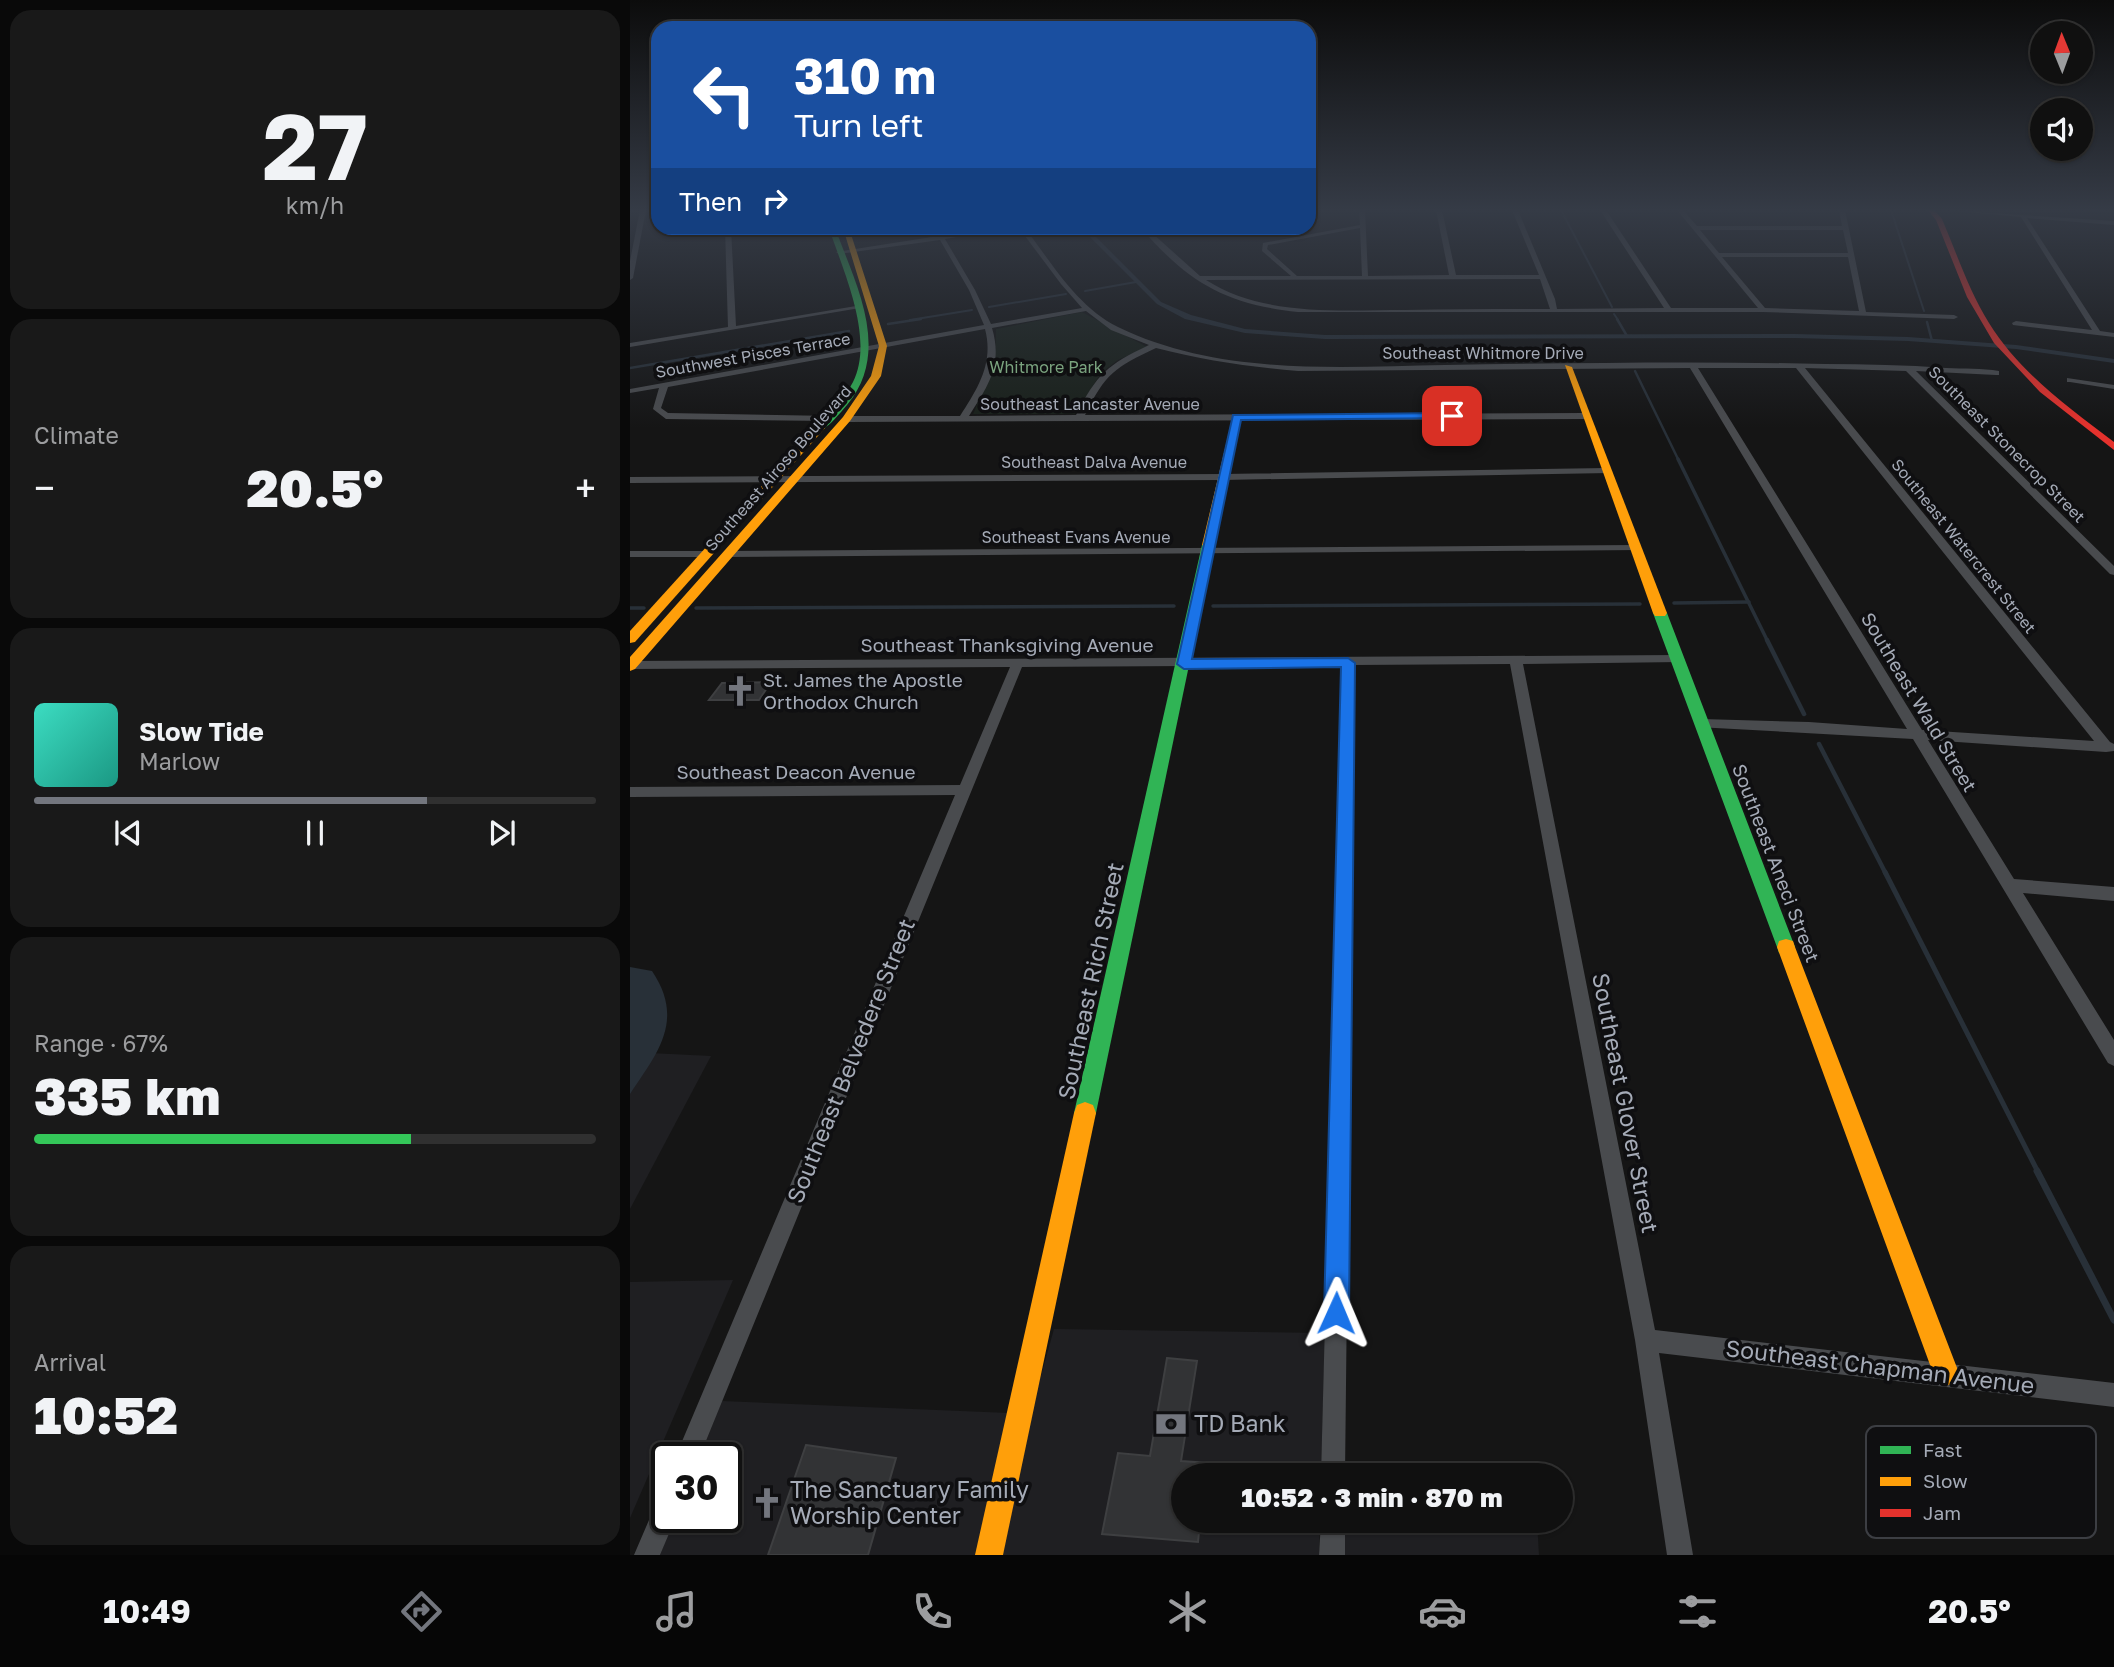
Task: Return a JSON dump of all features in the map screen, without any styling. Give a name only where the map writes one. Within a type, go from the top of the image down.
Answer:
[{"type":"street","points":[[730,283],[732,328]]},
{"type":"street","points":[[854,283],[876,348]]},
{"type":"street","points":[[963,418],[988,371],[993,354],[989,327],[966,283]]},
{"type":"street","name":"Southeast Whitmore Drive","points":[[1066,283],[1087,309],[1111,327],[1155,345],[1201,356],[1286,367],[1798,365],[1907,367],[1996,373]]},
{"type":"street","points":[[1204,283],[1232,298],[1294,310],[1763,310],[1954,317]]},
{"type":"street","points":[[1544,283],[1554,311]]},
{"type":"street","points":[[1651,283],[1669,310]]},
{"type":"street","points":[[1741,283],[1763,310]]},
{"type":"street","points":[[1856,283],[1863,312]]},
{"type":"street","points":[[1970,283],[1983,320],[2007,355],[2020,369],[2114,447]]},
{"type":"street","points":[[2065,283],[2097,332]]},
{"type":"street","points":[[630,345],[732,328],[858,297]]},
{"type":"street","name":"Southwest Pisces Terrace","points":[[630,391],[1087,309]]},
{"type":"street","points":[[2016,323],[2114,335]]},
{"type":"street","points":[[1080,417],[1097,380],[1113,365],[1155,345]]},
{"type":"street","name":"Southeast Airoso Boulevard","points":[[630,639],[829,418],[856,383],[876,348],[883,357],[872,383],[846,419],[630,666]]},
{"type":"street","name":"Southeast Wald Street","points":[[1692,365],[2114,1057]]},
{"type":"street","name":"Southeast Watercrest Street","points":[[1798,365],[2110,747]]},
{"type":"street","name":"Southeast Aneci Street","points":[[1568,367],[1945,1373]]},
{"type":"street","name":"Southeast Stonecrop Street","points":[[1907,367],[2114,572]]},
{"type":"street","points":[[2070,380],[2114,387]]},
{"type":"street","points":[[664,385],[657,409],[666,416],[829,418]]},
{"type":"street","name":"Southeast Lancaster Avenue","points":[[846,419],[1586,415]]},
{"type":"street","name":"Southeast Rich Street","points":[[989,1555],[1236,417]]},
{"type":"street","name":"Southeast Dalva Avenue","points":[[630,481],[1607,471]]},
{"type":"street","name":"Southeast Evans Avenue","points":[[727,554],[1636,548]]},
{"type":"street","points":[[630,554],[706,554]]},
{"type":"street","name":"Southeast Thanksgiving Avenue","points":[[630,666],[1677,659]]},
{"type":"street","name":"Southeast Glover Street","points":[[1516,661],[1646,1340],[1680,1555]]},
{"type":"street","points":[[1333,1463],[1348,663]]},
{"type":"street","name":"Southeast Belvedere Street","points":[[694,1442],[962,790],[1017,664]]},
{"type":"street","points":[[1702,724],[2110,747]]},
{"type":"street","name":"Southeast Deacon Avenue","points":[[630,792],[962,790]]},
{"type":"street","points":[[2007,885],[2114,894]]},
{"type":"street","name":"Southeast Chapman Avenue","points":[[1646,1340],[1945,1373],[2114,1395]]},
{"type":"street","points":[[648,1555],[657,1533]]},
{"type":"street","points":[[1332,1555],[1333,1533]]},
{"type":"shaded area","points":[[630,967],[652,971],[662,989],[667,1020],[658,1050],[630,1094]]},
{"type":"shaded area","points":[[630,1052],[711,1056],[630,1209]]},
{"type":"shaded area","points":[[733,1280],[663,1442],[651,1442],[651,1469],[630,1518],[630,1282]]},
{"type":"shaded area","points":[[1054,1329],[1325,1333],[1321,1463],[1171,1463],[1171,1533],[1320,1533],[1319,1555],[1002,1555],[1035,1397]]},
{"type":"shaded area","points":[[722,1401],[1009,1413],[977,1555],[660,1555],[669,1533],[742,1533],[742,1442],[705,1442]]},
{"type":"shaded area","points":[[1345,1533],[1538,1533],[1539,1555],[1344,1555]]},
{"type":"green space","name":"Whitmore Park","points":[[1082,312],[1147,347],[1118,360],[1101,373],[1075,414],[973,414],[995,363],[996,329]]},
{"type":"building","name":"St. James the Apostle Orthodox Church","points":[[771,682],[759,700],[709,700],[722,683]]},
{"type":"building","name":"TD Bank","points":[[1167,1358],[1197,1361],[1181,1461],[1209,1463],[1171,1463],[1171,1533],[1199,1533],[1198,1542],[1102,1534],[1118,1453],[1150,1456]]},
{"type":"building","points":[[806,1445],[896,1458],[868,1555],[768,1555]]},
{"type":"waterway","points":[[1085,291],[1133,283]]},
{"type":"waterway","points":[[1139,283],[1159,303],[1188,317],[1245,331],[1325,337],[1795,336],[1908,339],[2016,347],[2114,361]]},
{"type":"waterway","points":[[1599,283],[1612,307]]},
{"type":"waterway","points":[[1915,283],[1924,311]]},
{"type":"waterway","points":[[989,307],[1066,294]]},
{"type":"waterway","points":[[910,320],[972,310]]},
{"type":"waterway","points":[[1614,314],[1618,320]]},
{"type":"waterway","points":[[888,324],[921,319]]},
{"type":"waterway","points":[[1617,319],[1627,336]]},
{"type":"waterway","points":[[1927,322],[1932,341]]},
{"type":"waterway","points":[[630,368],[849,331]]},
{"type":"waterway","points":[[1635,371],[1679,461]]},
{"type":"waterway","points":[[1678,459],[1748,602]]},
{"type":"waterway","points":[[1674,603],[1748,602]]},
{"type":"waterway","points":[[1748,602],[1768,642]]},
{"type":"waterway","points":[[1213,606],[1640,604]]},
{"type":"waterway","points":[[696,608],[1174,606]]},
{"type":"waterway","points":[[630,608],[644,608]]},
{"type":"waterway","points":[[1768,642],[1804,714]]},
{"type":"waterway","points":[[1819,744],[1886,874]]},
{"type":"waterway","points":[[1885,872],[2038,1172]]},
{"type":"waterway","points":[[2037,1171],[2114,1320]]},
{"type":"traffic: fast","points":[[820,428],[855,388],[862,372],[864,338],[851,283]]},
{"type":"traffic: fast","points":[[1085,1113],[1208,545]]},
{"type":"traffic: fast","points":[[1660,613],[1786,947]]},
{"type":"traffic: slow","points":[[630,666],[847,419],[876,376],[883,346],[863,283]]},
{"type":"traffic: slow","points":[[1568,367],[1660,613]]},
{"type":"traffic: slow","points":[[1208,545],[1236,417]]},
{"type":"traffic: slow","points":[[630,639],[820,428]]},
{"type":"traffic: slow","points":[[1786,947],[1946,1373]]},
{"type":"traffic: slow","points":[[989,1555],[1085,1113]]},
{"type":"traffic: jam","points":[[1964,283],[1984,322],[2011,359],[2060,405],[2114,447]]},
{"type":"place","name":"St. James the Apostle Orthodox Church","points":[[740,691]]},
{"type":"place","name":"TD Bank","points":[[1171,1424]]},
{"type":"place","name":"The Sanctuary Family Worship Center","points":[[767,1503]]},
{"type":"route","points":[[1336,1313],[1348,663],[1184,664],[1236,417],[1452,416]]}]
